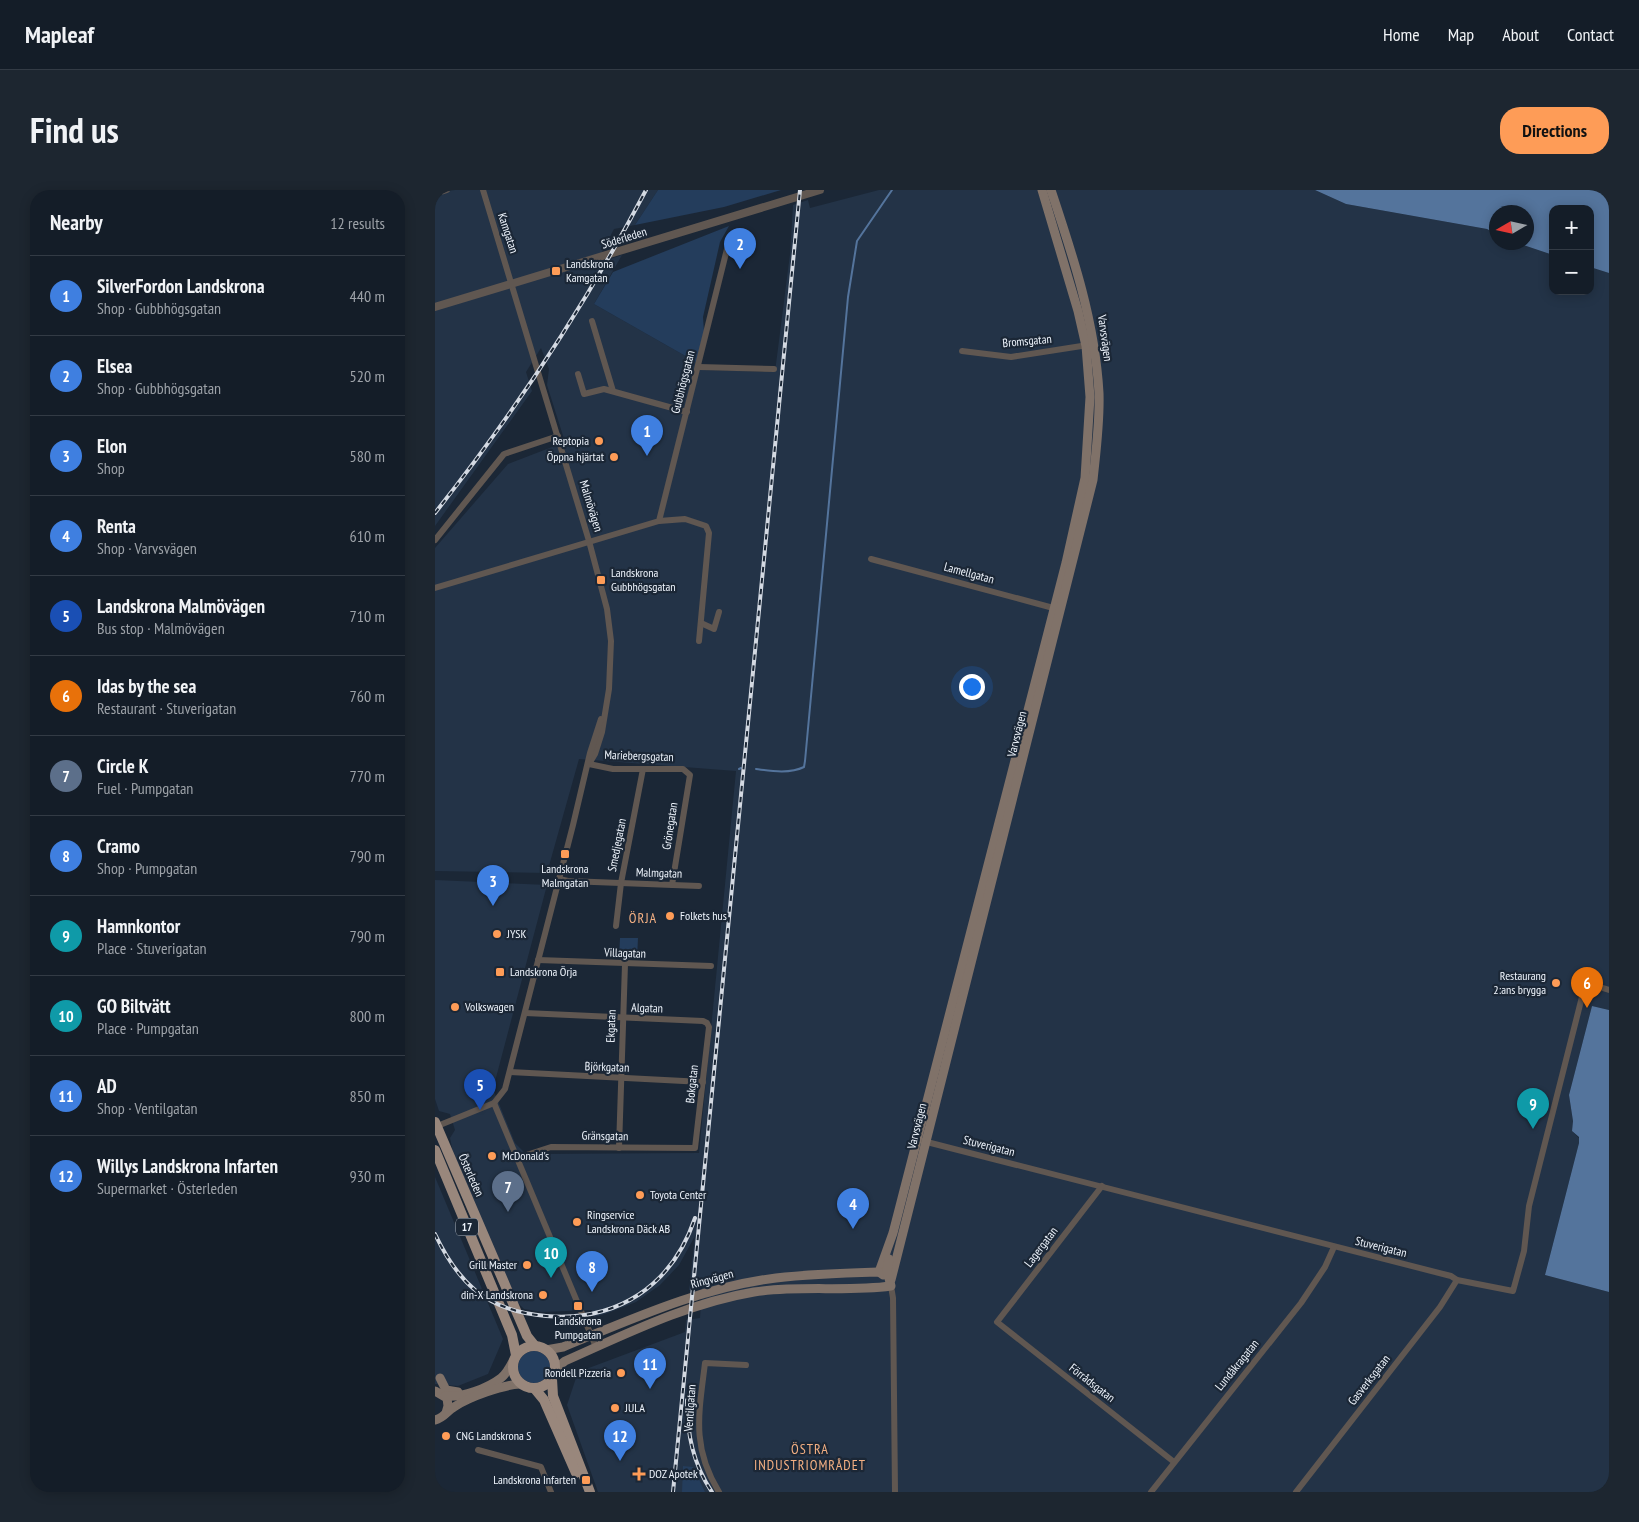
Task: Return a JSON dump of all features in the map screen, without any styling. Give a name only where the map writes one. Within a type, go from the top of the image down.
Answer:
[{"type":"main road","name":"Varvsvägen","points":[[891,1283],[922,1141],[1057,609],[1093,480],[1099,429],[1099,393],[1090,344],[1042,190]]},
{"type":"main road","name":"Varvsvägen","points":[[1051,190],[1088,309],[1090,344]]},
{"type":"main road","name":"Österleden","points":[[436,1125],[527,1336],[535,1346]]},
{"type":"main road","name":"Varvsvägen","points":[[879,1272],[922,1141]]},
{"type":"main road","name":"Österleden","points":[[435,1150],[512,1334],[514,1358]]},
{"type":"main road","name":"Varvsvägen","points":[[891,1283],[887,1271],[893,1234]]},
{"type":"main road","points":[[879,1272],[891,1283]]},
{"type":"main road","name":"Ringvägen","points":[[546,1350],[563,1347],[671,1304],[727,1288],[776,1278],[879,1272]]},
{"type":"main road","name":"Ringvägen","points":[[553,1374],[565,1361],[596,1347],[671,1315],[727,1297],[777,1289],[891,1283]]},
{"type":"main road","points":[[435,1391],[445,1396],[457,1397],[502,1377],[522,1349],[535,1346],[546,1350],[553,1358],[553,1396],[588,1492]]},
{"type":"main road","name":"17","points":[[514,1358],[513,1374],[520,1384]]},
{"type":"main road","points":[[535,1389],[545,1386],[553,1374]]},
{"type":"main road","points":[[441,1378],[446,1390],[454,1392],[491,1383]]},
{"type":"main road","points":[[435,1420],[455,1406],[506,1386],[520,1384],[535,1389],[544,1400],[588,1492]]},
{"type":"main road","points":[[445,1396],[448,1403],[446,1413]]},
{"type":"street","points":[[435,194],[447,190]]},
{"type":"street","name":"Kamgatan","points":[[483,190],[512,283]]},
{"type":"street","name":"Söderleden","points":[[435,307],[820,190]]},
{"type":"street","name":"Gubbhögsgatan","points":[[659,521],[727,249]]},
{"type":"street","name":"Malmövägen","points":[[494,1103],[502,1094],[510,1072],[589,764],[590,752],[604,712],[610,676],[611,641],[607,609],[589,541],[512,283]]},
{"type":"street","points":[[592,321],[613,391]]},
{"type":"street","name":"Bromsgatan","points":[[962,352],[1011,356],[1090,344]]},
{"type":"street","points":[[699,367],[774,369]]},
{"type":"street","points":[[578,374],[584,394],[604,389],[687,412]]},
{"type":"street","points":[[435,540],[504,454],[558,436]]},
{"type":"street","points":[[435,588],[659,521],[685,519],[706,526],[709,542],[701,623],[697,633],[699,641]]},
{"type":"street","name":"Lamellgatan","points":[[871,559],[1057,609]]},
{"type":"street","points":[[701,623],[714,629],[719,612]]},
{"type":"street","name":"Mariebergsgatan","points":[[589,764],[613,768],[688,771]]},
{"type":"street","name":"Smedjegatan","points":[[616,926],[621,883],[643,769]]},
{"type":"street","name":"Grönegatan","points":[[673,885],[690,775],[688,771]]},
{"type":"street","name":"Malmgatan","points":[[559,879],[699,886]]},
{"type":"street","name":"Villagatan","points":[[538,960],[711,966]]},
{"type":"street","name":"Ekgatan","points":[[619,1148],[625,964]]},
{"type":"street","name":"Stuverigatan","points":[[922,1141],[1451,1276],[1457,1280],[1513,1291],[1524,1251],[1529,1206],[1584,989],[1593,985],[1609,990]]},
{"type":"street","name":"Algatan","points":[[525,1013],[707,1022]]},
{"type":"street","name":"Bokgatan","points":[[695,1148],[709,1027],[707,1022]]},
{"type":"street","name":"Björkgatan","points":[[510,1072],[703,1082]]},
{"type":"street","points":[[436,1125],[494,1103],[596,1347]]},
{"type":"street","name":"Gränsgatan","points":[[517,1158],[551,1147],[695,1148]]},
{"type":"street","name":"Lagergatan","points":[[997,1322],[1102,1186]]},
{"type":"street","name":"Lundåkragatan","points":[[1151,1492],[1301,1303],[1325,1267],[1334,1247]]},
{"type":"street","name":"Gasverksgatan","points":[[1296,1492],[1439,1307],[1457,1280]]},
{"type":"street","name":"Varvsvägen","points":[[891,1283],[893,1298],[895,1492]]},
{"type":"street","name":"Förrådsgatan","points":[[997,1322],[1174,1462]]},
{"type":"street","name":"Ventilgatan","points":[[719,1492],[703,1461],[698,1434],[705,1364],[746,1365]]},
{"type":"street","points":[[478,1450],[541,1467],[551,1492]]},
{"type":"shaded area","points":[[435,190],[658,190],[635,225],[614,229],[596,264],[622,255],[594,304],[696,362],[704,370],[775,372],[790,254],[793,205],[808,200],[810,208],[879,190],[1315,190],[1346,204],[1487,229],[1489,230],[1489,250],[1534,249],[1549,254],[1549,295],[1594,295],[1594,268],[1609,273],[1609,1010],[1592,1006],[1569,1095],[1573,1121],[1572,1131],[1579,1138],[1579,1143],[1545,1275],[1609,1292],[1609,1492],[598,1492],[567,1405],[578,1372],[685,1332],[686,1320],[700,1318],[702,1287],[689,1290],[695,1236],[679,1265],[660,1285],[636,1302],[608,1313],[594,1317],[592,1310],[542,1312],[524,1309],[516,1301],[454,1157],[450,1138],[455,1130],[450,1114],[439,1111],[435,1099],[435,880],[547,885],[493,1089],[515,1143],[529,1157],[538,1154],[699,1153],[736,771],[579,759],[547,873],[435,871],[435,548],[508,464],[565,442],[547,385],[549,369],[541,348],[526,372],[532,391],[435,526]]},
{"type":"shaded area","points":[[658,190],[781,190],[724,207],[635,225]]},
{"type":"shaded area","points":[[1315,190],[1609,190],[1609,273],[1594,268],[1594,205],[1549,205],[1549,254],[1534,249],[1534,205],[1489,205],[1489,230],[1346,204]]},
{"type":"shaded area","points":[[729,226],[720,242],[703,317],[704,332],[696,362],[594,304],[613,272]]},
{"type":"shaded area","points":[[620,938],[638,938],[637,959],[619,958]]},
{"type":"shaded area","points":[[1592,1006],[1609,1010],[1609,1292],[1545,1275],[1579,1143],[1579,1137],[1572,1131],[1573,1121],[1569,1095]]},
{"type":"shaded area","points":[[435,1177],[503,1339],[488,1374],[458,1386],[435,1384]]},
{"type":"shaded area","points":[[534,1351],[540,1352],[545,1356],[549,1361],[549,1373],[545,1378],[540,1382],[534,1383],[528,1382],[523,1378],[519,1373],[518,1367],[519,1361],[523,1356],[528,1352]]},
{"type":"shaded area","points":[[683,1466],[693,1467],[705,1492],[682,1492]]},
{"type":"waterway","points":[[756,769],[787,771],[804,767],[848,297],[857,241],[892,190]]},
{"type":"railway","points":[[435,513],[465,475],[548,356],[599,274],[646,190]]},
{"type":"railway","points":[[673,1492],[800,190]]},
{"type":"railway","points":[[435,1234],[457,1271],[482,1296],[499,1305],[527,1313],[546,1316],[572,1316],[596,1313],[618,1306],[638,1295],[672,1263],[685,1242],[695,1218]]},
{"type":"railway","points":[[687,1400],[688,1425],[692,1448],[700,1471],[712,1492]]},
{"type":"place","name":"Elsea","points":[[740,269]]},
{"type":"place","name":"Landskrona Kamgatan","points":[[556,271]]},
{"type":"place","name":"Reptopia","points":[[599,441]]},
{"type":"place","name":"SilverFordon Landskrona","points":[[647,456]]},
{"type":"place","name":"Öppna hjärtat","points":[[614,457]]},
{"type":"place","name":"Landskrona Gubbhögsgatan","points":[[601,580]]},
{"type":"place","name":"Landskrona Malmgatan","points":[[565,854]]},
{"type":"place","name":"Elon","points":[[493,906]]},
{"type":"place","name":"Folkets hus","points":[[670,916]]},
{"type":"place","name":"JYSK","points":[[497,934]]},
{"type":"place","name":"Landskrona Örja","points":[[500,972]]},
{"type":"place","name":"Restaurang 2:ans brygga","points":[[1556,983]]},
{"type":"place","name":"Volkswagen","points":[[455,1007]]},
{"type":"place","name":"Idas by the sea","points":[[1587,1008]]},
{"type":"place","name":"Landskrona Malmövägen","points":[[480,1110]]},
{"type":"place","name":"Hamnkontor","points":[[1533,1129]]},
{"type":"place","name":"McDonald's","points":[[492,1156]]},
{"type":"place","name":"Toyota Center","points":[[640,1195]]},
{"type":"place","name":"Circle K","points":[[508,1212]]},
{"type":"place","name":"Ringservice Landskrona Däck AB","points":[[577,1222]]},
{"type":"place","name":"Renta","points":[[853,1229]]},
{"type":"place","name":"Grill Master","points":[[527,1265]]},
{"type":"place","name":"GO Biltvätt","points":[[551,1278]]},
{"type":"place","name":"Cramo","points":[[592,1292]]},
{"type":"place","name":"din-X Landskrona","points":[[543,1295]]},
{"type":"place","name":"Landskrona Pumpgatan","points":[[578,1306]]},
{"type":"place","name":"Rondell Pizzeria","points":[[621,1373]]},
{"type":"place","name":"AD","points":[[650,1389]]},
{"type":"place","name":"JULA","points":[[615,1408]]},
{"type":"place","name":"CNG Landskrona S","points":[[446,1436]]},
{"type":"place","name":"Willys Landskrona Infarten","points":[[620,1461]]},
{"type":"place","name":"DOZ Apotek","points":[[639,1474]]},
{"type":"place","name":"Landskrona Infarten","points":[[586,1480]]},
{"type":"district","name":"ÖRJA","points":[[643,918]]},
{"type":"district","name":"ÖSTRA INDUSTRIOMRÅDET","points":[[810,1458]]}]
